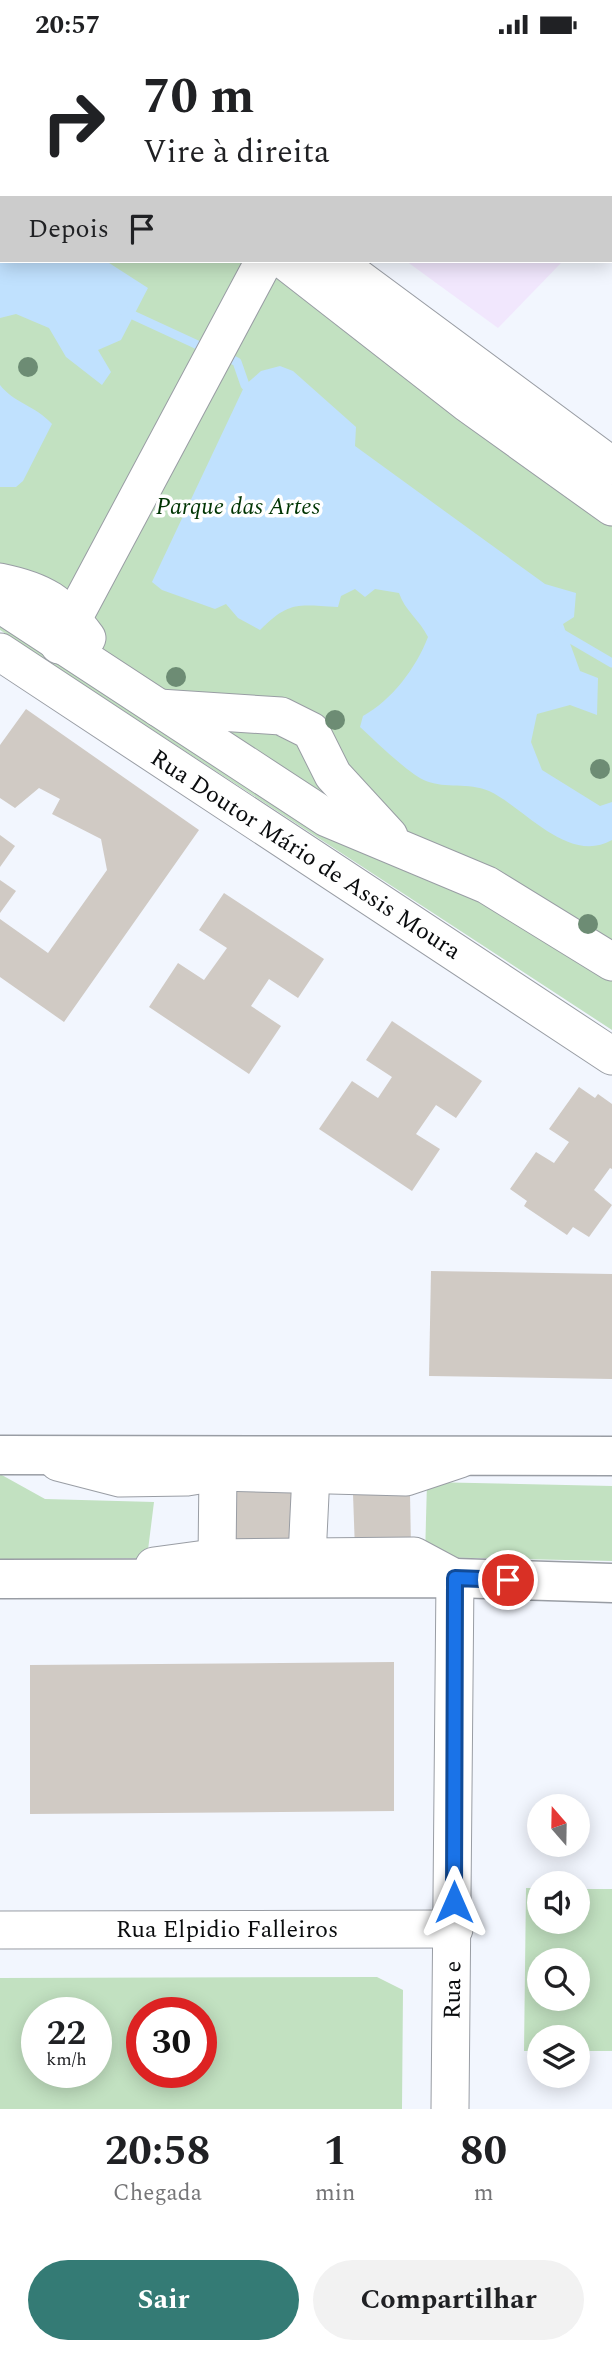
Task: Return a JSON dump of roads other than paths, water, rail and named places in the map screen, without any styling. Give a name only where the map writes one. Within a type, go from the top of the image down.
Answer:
[{"type":"main road","points":[[14,1455],[612,1457]]},
{"type":"main road","points":[[0,1579],[455,1578],[612,1583]]},
{"type":"street","points":[[66,632],[263,263]]},
{"type":"street","points":[[288,263],[467,403],[612,507]]},
{"type":"street","points":[[338,263],[612,466]]},
{"type":"street","points":[[0,582],[34,589],[66,632],[127,688],[327,818],[486,885],[612,962]]},
{"type":"street","points":[[0,604],[66,632]]},
{"type":"street","name":"Rua Doutor Mário de Assis Moura","points":[[0,652],[612,1056]]},
{"type":"street","points":[[158,708],[281,716],[311,731],[333,775],[402,849]]},
{"type":"street","points":[[14,1455],[120,1478],[218,1472],[405,1477],[471,1456]]},
{"type":"street","points":[[218,1472],[218,1558]]},
{"type":"street","points":[[307,1557],[311,1474]]},
{"type":"street","points":[[84,1579],[218,1558],[414,1556],[455,1578]]},
{"type":"street","name":"Rua e","points":[[450,2109],[454,1929],[455,1578]]},
{"type":"street","name":"Rua Elpidio Falleiros","points":[[0,1930],[454,1929]]},
{"type":"water","points":[[0,263],[109,263],[148,288],[121,340],[98,350],[111,372],[102,385],[66,357],[49,328],[16,314],[0,318]]},
{"type":"water","points":[[280,366],[293,371],[356,427],[355,446],[545,584],[576,593],[574,617],[563,624],[580,671],[598,678],[597,715],[570,705],[537,714],[531,742],[542,770],[600,806],[612,802],[612,840],[596,846],[563,840],[489,791],[426,781],[402,765],[360,727],[363,716],[384,701],[402,682],[428,637],[399,593],[375,589],[365,597],[355,589],[341,596],[338,607],[304,605],[287,609],[260,630],[238,618],[226,604],[215,609],[162,590],[152,582],[245,385],[261,371]]},
{"type":"water","points":[[0,385],[52,424],[23,481],[16,487],[0,487]]},
{"type":"waterway","points":[[124,311],[202,347]]},
{"type":"waterway","points":[[231,359],[237,362],[245,385],[252,393]]},
{"type":"waterway","points":[[559,632],[612,663]]},
{"type":"park label","name":"Parque das Artes","points":[[238,506]]}]
